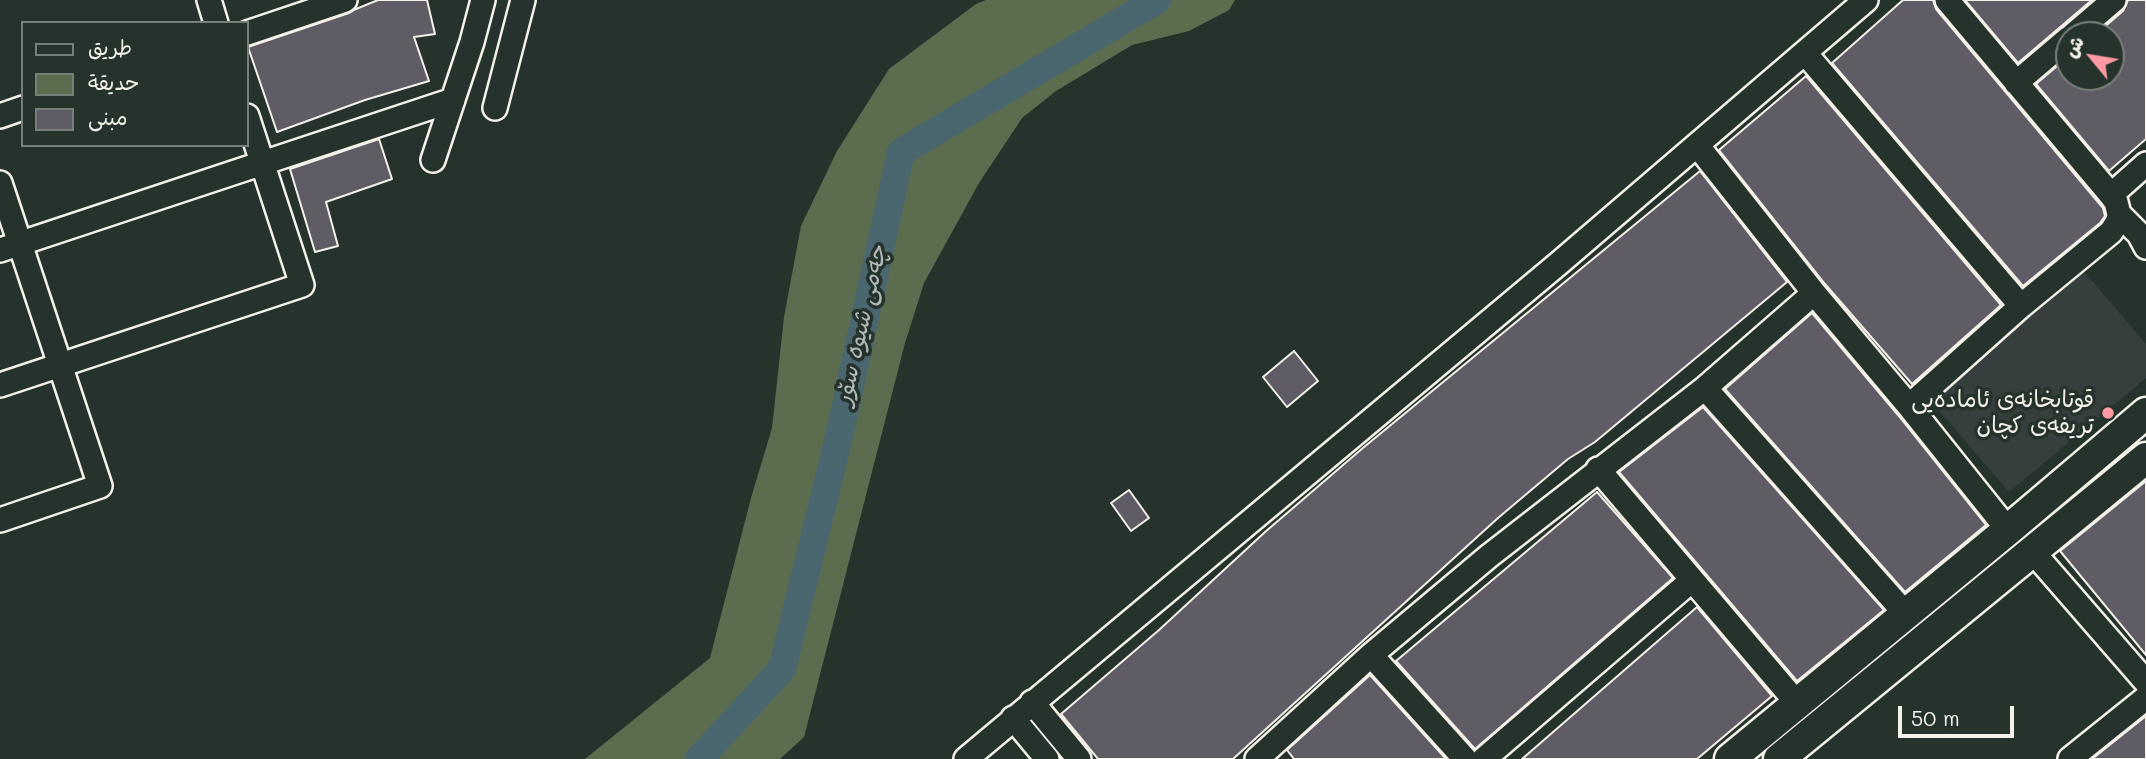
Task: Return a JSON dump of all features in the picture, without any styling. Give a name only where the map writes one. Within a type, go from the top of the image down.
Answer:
[{"type":"main road","points":[[1730,759],[2146,413]]},
{"type":"main road","points":[[1779,759],[2146,458]]},
{"type":"street","points":[[209,0],[215,21]]},
{"type":"street","points":[[248,33],[345,0]]},
{"type":"street","points":[[433,160],[483,0]]},
{"type":"street","points":[[495,108],[523,0]]},
{"type":"street","points":[[966,759],[1558,264],[1867,0]]},
{"type":"street","points":[[1947,0],[2115,204],[2146,247]]},
{"type":"street","points":[[2090,21],[2114,0]]},
{"type":"street","points":[[472,42],[509,47]]},
{"type":"street","points":[[2016,83],[2055,50]]},
{"type":"street","points":[[1805,53],[2021,306]]},
{"type":"street","points":[[10,247],[453,100]]},
{"type":"street","points":[[0,116],[21,109]]},
{"type":"street","points":[[0,385],[302,285],[248,119]]},
{"type":"street","points":[[1697,145],[2008,530]]},
{"type":"street","points":[[1909,406],[2021,306],[2111,232],[2118,221],[2115,204],[2146,164]]},
{"type":"street","points":[[0,183],[10,247],[60,365],[100,486],[0,520]]},
{"type":"street","points":[[1266,756],[1371,656],[1489,555],[1706,388],[1814,293]]},
{"type":"street","points":[[1706,388],[1905,613]]},
{"type":"street","points":[[1598,469],[1797,703]]},
{"type":"street","points":[[2032,552],[2146,682]]},
{"type":"street","points":[[1484,759],[1692,580]]},
{"type":"street","points":[[1371,656],[1465,759]]},
{"type":"street","points":[[2070,759],[2146,698]]},
{"type":"street","points":[[1031,702],[1079,759]]},
{"type":"street","points":[[1013,718],[1047,759]]},
{"type":"shaded area","points":[[2081,268],[2146,344],[2146,378],[2009,492],[1929,399]]},
{"type":"green space","points":[[986,0],[1235,0],[1229,10],[1189,31],[1132,45],[1056,91],[1022,118],[979,183],[924,283],[905,343],[804,737],[780,759],[585,759],[710,658],[772,428],[784,317],[801,226],[837,151],[889,69],[976,4]]},
{"type":"building","points":[[378,0],[427,0],[435,34],[414,37],[429,81],[365,100],[277,132],[248,47],[349,13]]},
{"type":"building","points":[[1903,0],[1933,0],[1936,9],[2103,208],[2105,216],[2100,223],[2023,286],[1832,63]]},
{"type":"building","points":[[1965,0],[2092,0],[2067,21],[2055,21],[2055,32],[2018,63]]},
{"type":"building","points":[[2128,0],[2146,0],[2146,139],[2109,171],[2036,84],[2055,68],[2055,91],[2125,91],[2125,21],[2111,21],[2123,11]]},
{"type":"building","points":[[1806,76],[2001,305],[1912,384],[1825,284],[1719,150]]},
{"type":"building","points":[[379,139],[392,179],[326,202],[338,246],[315,252],[290,169]]},
{"type":"building","points":[[1700,171],[1787,282],[1595,442],[1568,459],[1498,518],[1233,759],[1098,759],[1061,714],[1364,447]]},
{"type":"building","points":[[1812,313],[1986,525],[1905,592],[1725,389]]},
{"type":"building","points":[[1294,351],[1318,381],[1287,407],[1263,377]]},
{"type":"building","points":[[1703,407],[1884,610],[1797,681],[1619,472]]},
{"type":"building","points":[[2146,481],[2146,655],[2060,551]]},
{"type":"building","points":[[1129,490],[1149,518],[1131,531],[1111,503]]},
{"type":"building","points":[[1597,492],[1673,578],[1475,749],[1396,661]]},
{"type":"building","points":[[1697,607],[1772,696],[1697,759],[1522,759]]},
{"type":"building","points":[[1370,675],[1446,759],[1294,759],[1287,750]]},
{"type":"building","points":[[2146,716],[2146,759],[2092,759]]},
{"type":"waterway","name":"چەمی شیوە سۆر","points":[[699,759],[782,669],[838,441],[901,152],[1157,0]]},
{"type":"place","name":"قوتابخانەی ئامادەیی تریفەی کچان","points":[[2108,413]]}]
